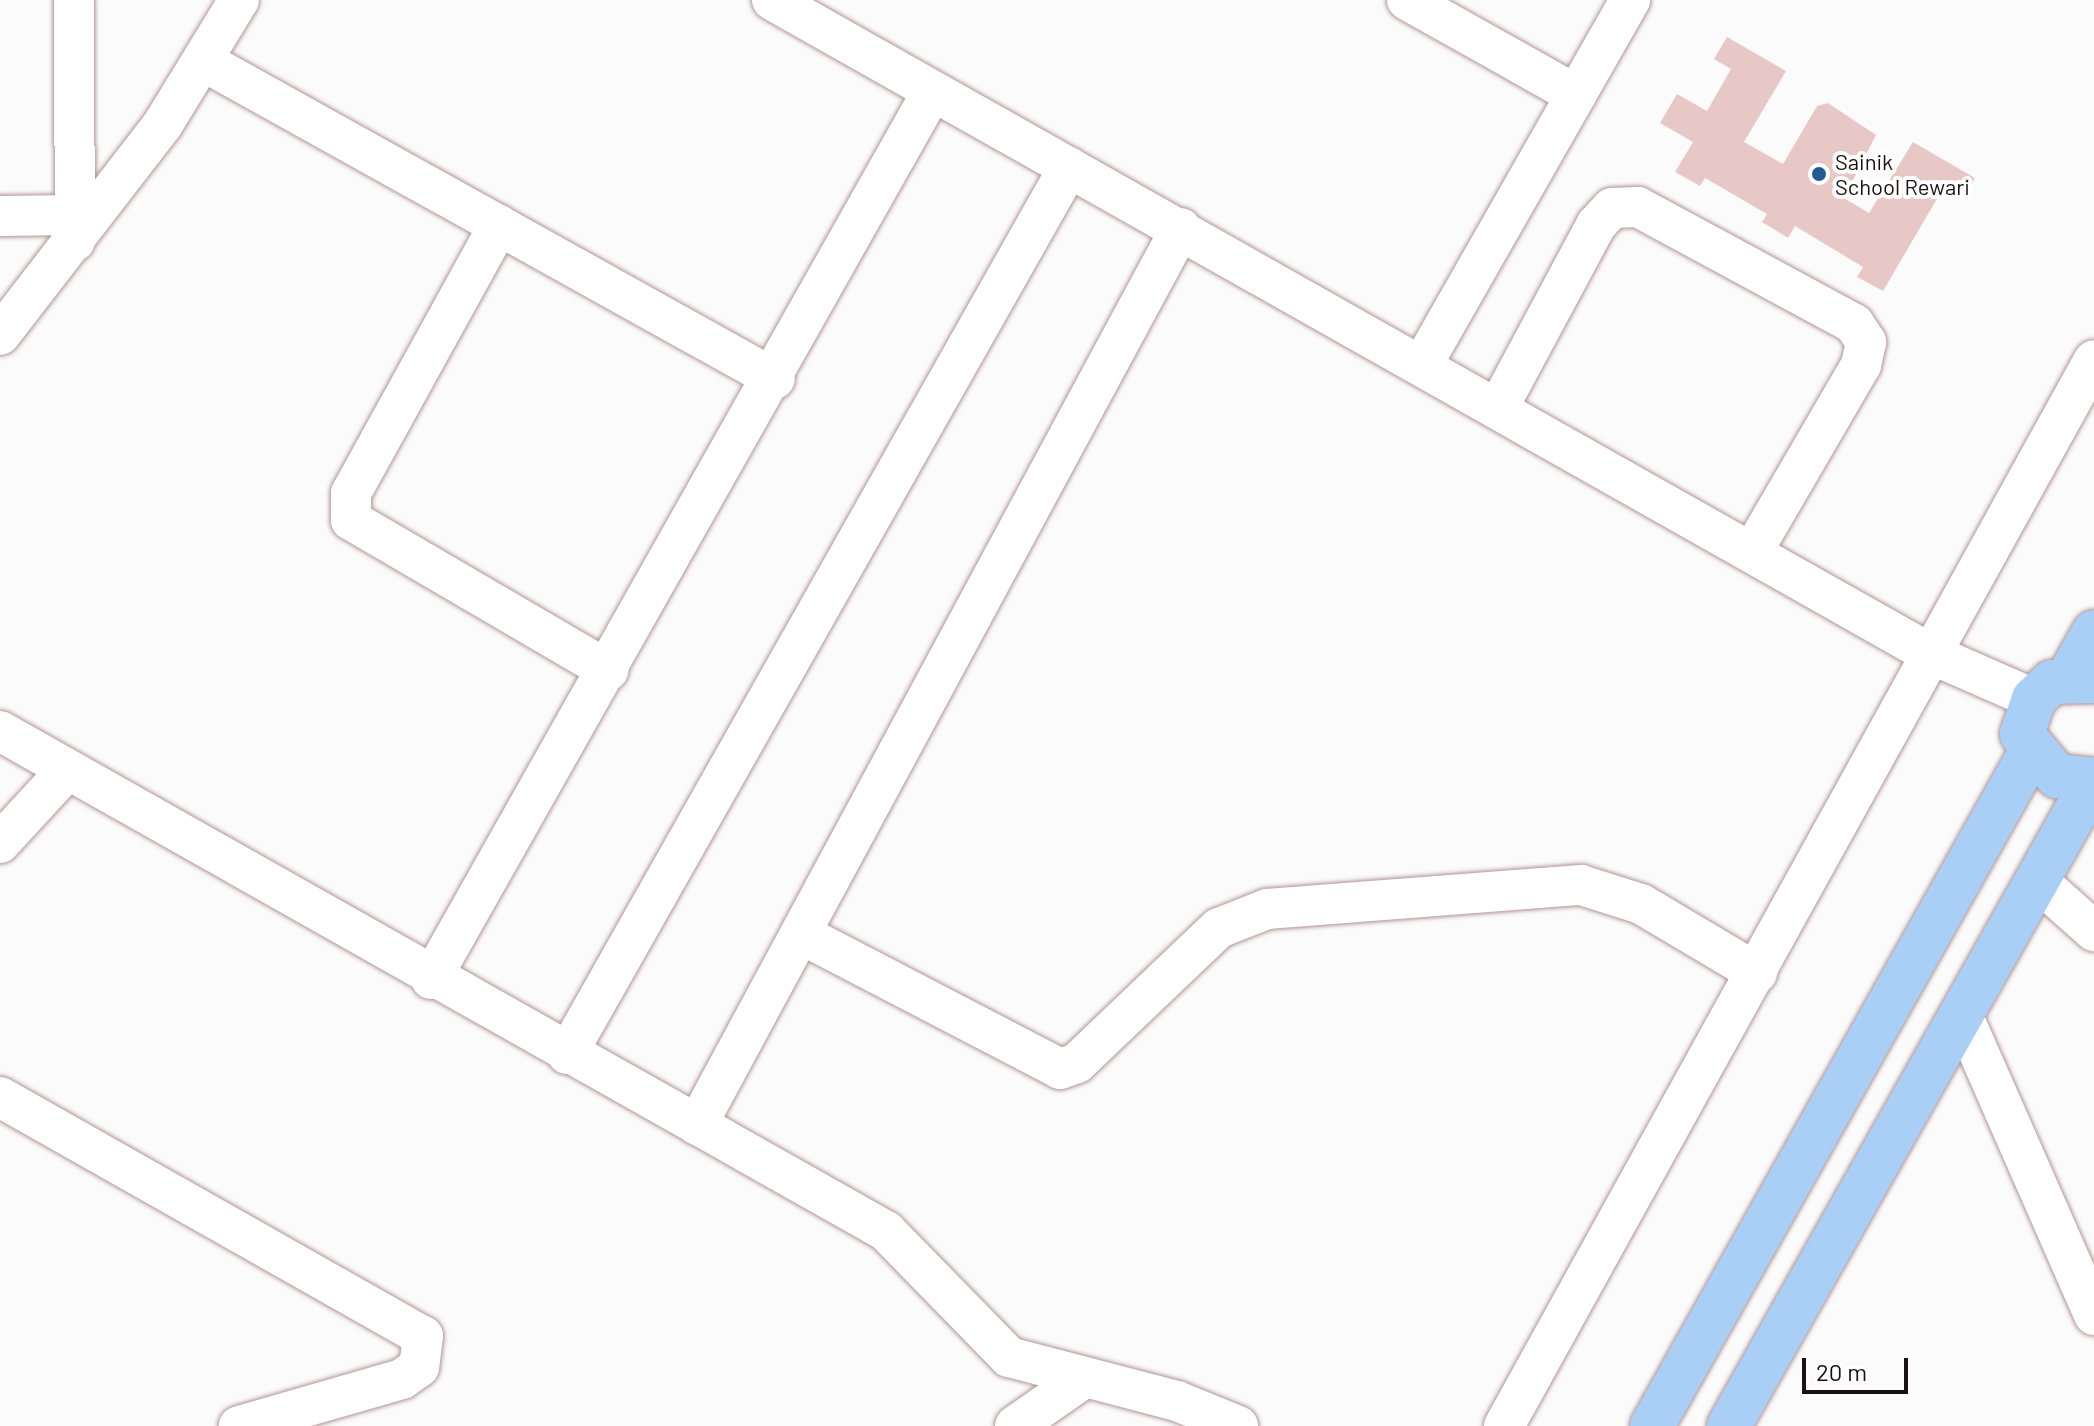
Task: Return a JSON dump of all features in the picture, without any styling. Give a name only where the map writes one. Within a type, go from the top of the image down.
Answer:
[{"type":"main road","points":[[1729,1426],[1961,1012],[2039,882],[2093,780],[2057,776],[2031,752],[2022,734],[2065,687],[2094,632]]},
{"type":"main road","points":[[1652,1426],[2031,752]]},
{"type":"street","points":[[74,0],[75,228]]},
{"type":"street","points":[[0,335],[75,228],[205,62],[239,0]]},
{"type":"street","points":[[772,0],[932,92],[1181,228],[1929,653],[2065,687]]},
{"type":"street","points":[[1407,0],[1576,95]]},
{"type":"street","points":[[1422,365],[1630,0]]},
{"type":"street","points":[[205,62],[775,379]]},
{"type":"street","points":[[431,979],[775,379],[932,92]]},
{"type":"street","points":[[567,1054],[1069,167]]},
{"type":"street","points":[[1498,408],[1596,225],[1612,208],[1638,207],[1854,324],[1866,342],[1861,365],[1752,552]]},
{"type":"street","points":[[0,216],[75,228]]},
{"type":"street","points":[[499,225],[351,493],[351,520],[608,670]]},
{"type":"street","points":[[697,1125],[1181,228]]},
{"type":"street","points":[[1504,1426],[1757,973],[1929,653],[2094,360]]},
{"type":"street","points":[[0,731],[431,979],[886,1231],[1009,1357],[1081,1380],[1177,1401],[1238,1426]]},
{"type":"street","points":[[0,843],[68,769]]},
{"type":"street","points":[[2039,882],[2094,931]]},
{"type":"street","points":[[801,934],[1060,1069],[1077,1063],[1219,928],[1267,909],[1581,885],[1641,904],[1757,973]]},
{"type":"street","points":[[1961,1012],[2094,1315]]},
{"type":"street","points":[[0,1097],[423,1336],[419,1367],[402,1379],[239,1426]]},
{"type":"street","points":[[1015,1426],[1081,1380]]},
{"type":"building","points":[[1727,37],[1786,71],[1744,142],[1783,164],[1817,106],[1828,103],[1876,135],[1844,198],[1869,213],[1913,142],[1975,178],[1965,196],[1945,185],[1883,291],[1857,277],[1863,267],[1795,226],[1788,238],[1762,222],[1767,214],[1705,178],[1700,186],[1675,172],[1693,142],[1660,123],[1677,94],[1707,111],[1731,69],[1714,59]]},
{"type":"place","name":"Sainik School Rewari","points":[[1819,174]]}]
